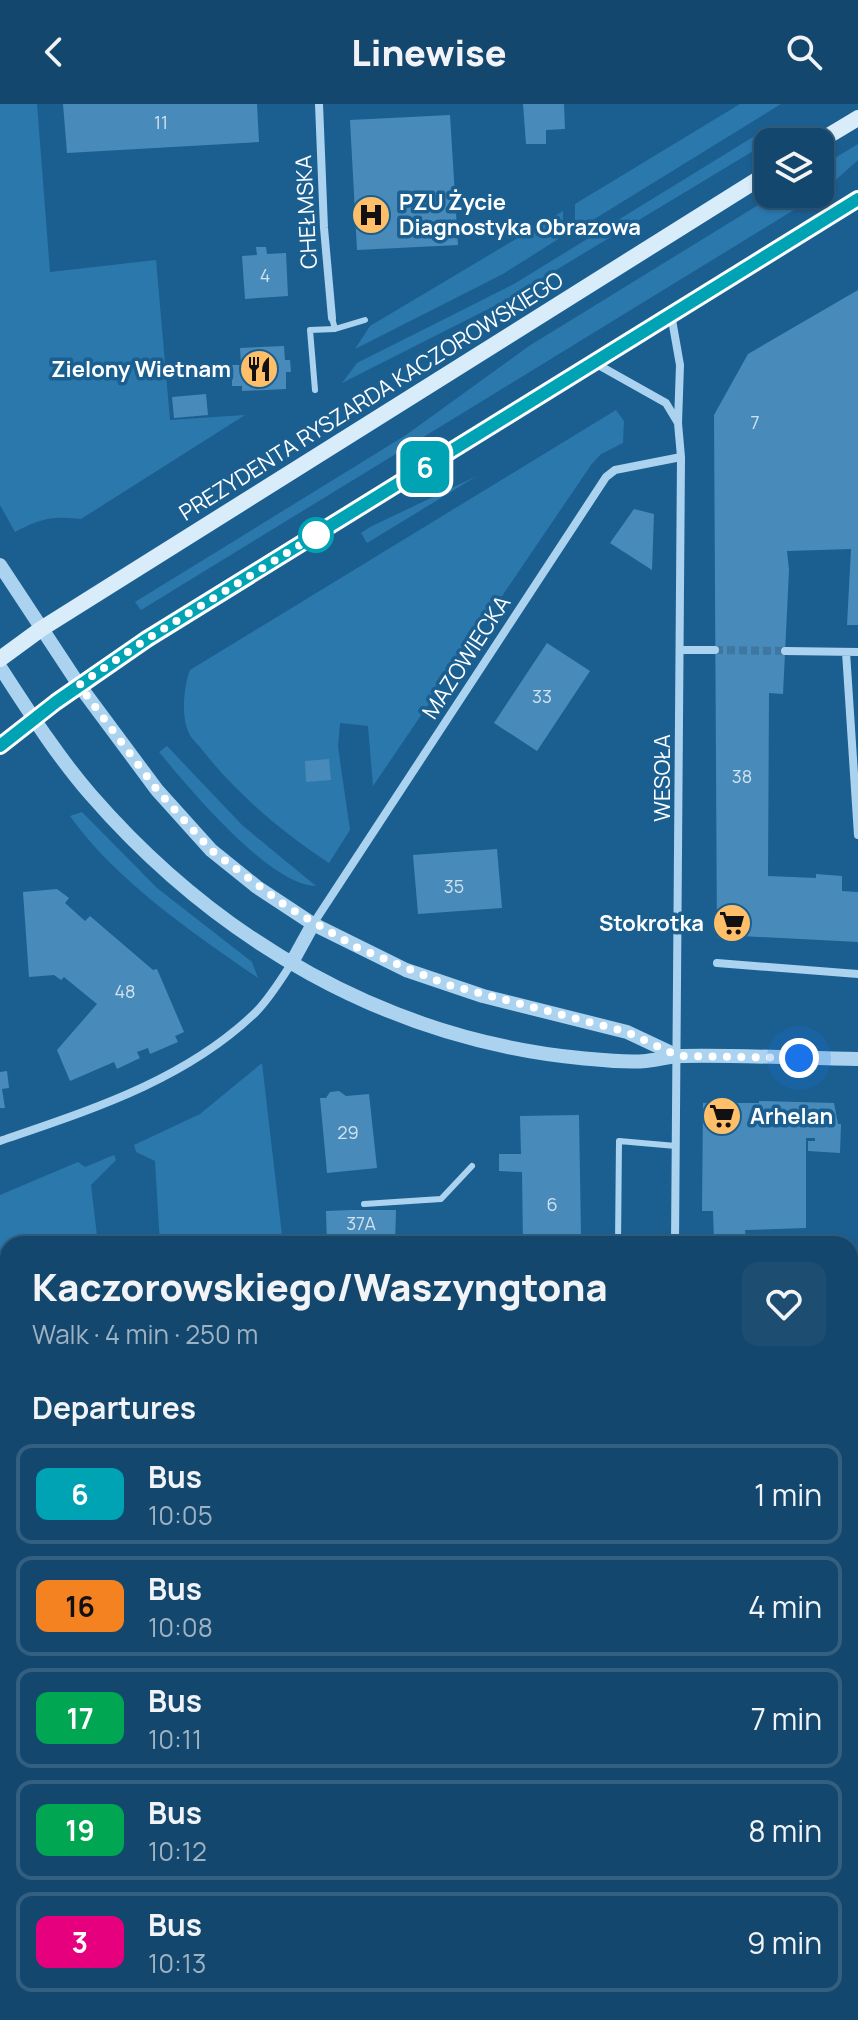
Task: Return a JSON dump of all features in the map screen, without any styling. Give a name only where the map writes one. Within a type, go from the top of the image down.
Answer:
[{"type":"main road","points":[[834,132],[858,118]]},
{"type":"main road","name":"PREZYDENTA RYSZARDA KACZOROWSKIEGO","points":[[0,659],[41,629],[754,182]]},
{"type":"main road","points":[[0,746],[33,718],[147,639],[858,199]]},
{"type":"street","name":"CHEŁMSKA","points":[[319,104],[324,228],[332,318]]},
{"type":"street","name":"WESOŁA","points":[[670,313],[680,365],[678,423],[681,457],[675,1236]]},
{"type":"street","points":[[593,362],[666,403],[678,423]]},
{"type":"street","name":"MAZOWIECKA","points":[[313,924],[606,477],[615,470],[681,457]]},
{"type":"street","points":[[0,565],[79,685],[185,824],[234,869],[313,924],[356,947],[445,984],[627,1032],[678,1056]]},
{"type":"street","points":[[680,650],[715,650]]},
{"type":"street","points":[[785,651],[858,652]]},
{"type":"street","points":[[846,652],[858,835]]},
{"type":"street","points":[[0,667],[33,718],[90,793],[153,860],[238,931],[334,988],[440,1030],[499,1045],[602,1060],[648,1061],[678,1056],[858,1059]]},
{"type":"street","points":[[0,1141],[105,1105],[184,1067],[256,1012],[291,964],[313,924]]},
{"type":"street","points":[[717,963],[858,974]]},
{"type":"lane","points":[[332,318],[335,329]]},
{"type":"lane","points":[[315,390],[310,330],[335,329],[365,320]]},
{"type":"lane","points":[[618,1236],[619,1141],[676,1146]]},
{"type":"lane","points":[[364,1204],[441,1199],[472,1166]]},
{"type":"shaded area","points":[[0,104],[37,104],[50,272],[156,260],[170,420],[245,415],[81,519],[47,519],[15,532],[0,505]]},
{"type":"shaded area","points":[[740,104],[781,104],[575,231],[575,204]]},
{"type":"shaded area","points":[[754,136],[754,150],[508,299],[342,383],[357,363],[514,284]]},
{"type":"shaded area","points":[[858,144],[858,160],[834,181],[834,159]]},
{"type":"shaded area","points":[[754,208],[797,208],[141,610],[135,602],[406,435],[529,346]]},
{"type":"shaded area","points":[[563,211],[563,236],[503,274],[355,349],[370,326]]},
{"type":"shaded area","points":[[616,410],[624,421],[623,443],[601,454],[591,465],[373,786],[368,726],[340,723],[338,747],[350,830],[329,863],[246,798],[191,736],[184,709],[190,670]]},
{"type":"shaded area","points":[[477,476],[367,543],[361,533],[370,527]]},
{"type":"shaded area","points":[[167,746],[242,825],[316,886],[297,882],[276,870],[231,832],[159,752]]},
{"type":"shaded area","points":[[82,812],[157,888],[252,962],[258,978],[133,884],[70,816]]},
{"type":"shaded area","points":[[262,1063],[282,1236],[160,1236],[155,1161],[136,1152],[134,1145],[200,1114]]},
{"type":"shaded area","points":[[114,1155],[116,1160],[91,1185],[97,1236],[0,1236],[0,1195],[78,1162],[85,1167]]},
{"type":"building","points":[[63,104],[257,104],[259,142],[67,153]]},
{"type":"building","points":[[523,104],[564,104],[565,129],[546,130],[546,144],[526,144]]},
{"type":"building","points":[[450,115],[458,245],[357,250],[350,120]]},
{"type":"building","points":[[256,247],[266,247],[267,254],[286,253],[288,296],[245,299],[242,256],[257,255]]},
{"type":"building","points":[[858,290],[858,625],[847,625],[851,549],[787,551],[789,570],[783,694],[769,693],[768,876],[842,876],[842,891],[858,892],[858,942],[717,937],[714,415],[748,354]]},
{"type":"building","name":"Zielony Wietnam","points":[[284,346],[285,360],[290,360],[291,372],[286,372],[286,389],[242,391],[242,386],[232,386],[232,365],[241,365],[240,348]]},
{"type":"building","points":[[206,394],[208,415],[174,418],[172,397]]},
{"type":"building","points":[[634,509],[654,514],[652,570],[610,543]]},
{"type":"building","points":[[547,643],[590,671],[537,751],[494,723]]},
{"type":"building","points":[[329,759],[331,780],[306,782],[305,761]]},
{"type":"building","points":[[497,849],[502,908],[418,914],[413,855]]},
{"type":"building","points":[[57,889],[69,898],[65,903],[85,921],[90,916],[153,970],[157,969],[184,1032],[175,1036],[178,1042],[150,1054],[148,1048],[137,1052],[140,1058],[117,1069],[114,1062],[70,1081],[57,1050],[97,1004],[64,977],[61,980],[54,975],[29,977],[23,892]]},
{"type":"building","points":[[7,1071],[9,1088],[2,1089],[5,1108],[0,1108],[0,1072]]},
{"type":"building","points":[[339,1091],[346,1096],[369,1094],[377,1168],[327,1173],[320,1098]]},
{"type":"building","points":[[703,1103],[834,1103],[838,1124],[841,1124],[840,1153],[808,1151],[808,1141],[815,1141],[815,1138],[806,1138],[806,1228],[745,1230],[746,1236],[714,1236],[713,1211],[702,1211]]},
{"type":"building","points":[[579,1115],[581,1236],[523,1236],[522,1172],[499,1171],[499,1154],[521,1154],[520,1116]]},
{"type":"building","points":[[396,1210],[395,1236],[327,1236],[326,1211]]},
{"type":"tunnel","points":[[715,650],[785,651]]},
{"type":"bus line","name":"6","points":[[0,746],[33,718],[147,639],[858,199]]},
{"type":"place","name":"PZU Życie Diagnostyka Obrazowa","points":[[371,215]]},
{"type":"place","name":"Zielony Wietnam","points":[[259,369]]},
{"type":"place","name":"Stokrotka","points":[[732,923]]},
{"type":"place","name":"Arhelan","points":[[722,1116]]},
{"type":"route","points":[[316,535],[326,529],[147,639],[79,685],[185,824],[234,869],[313,924],[406,970],[483,996],[627,1032],[678,1056],[799,1058]]}]
